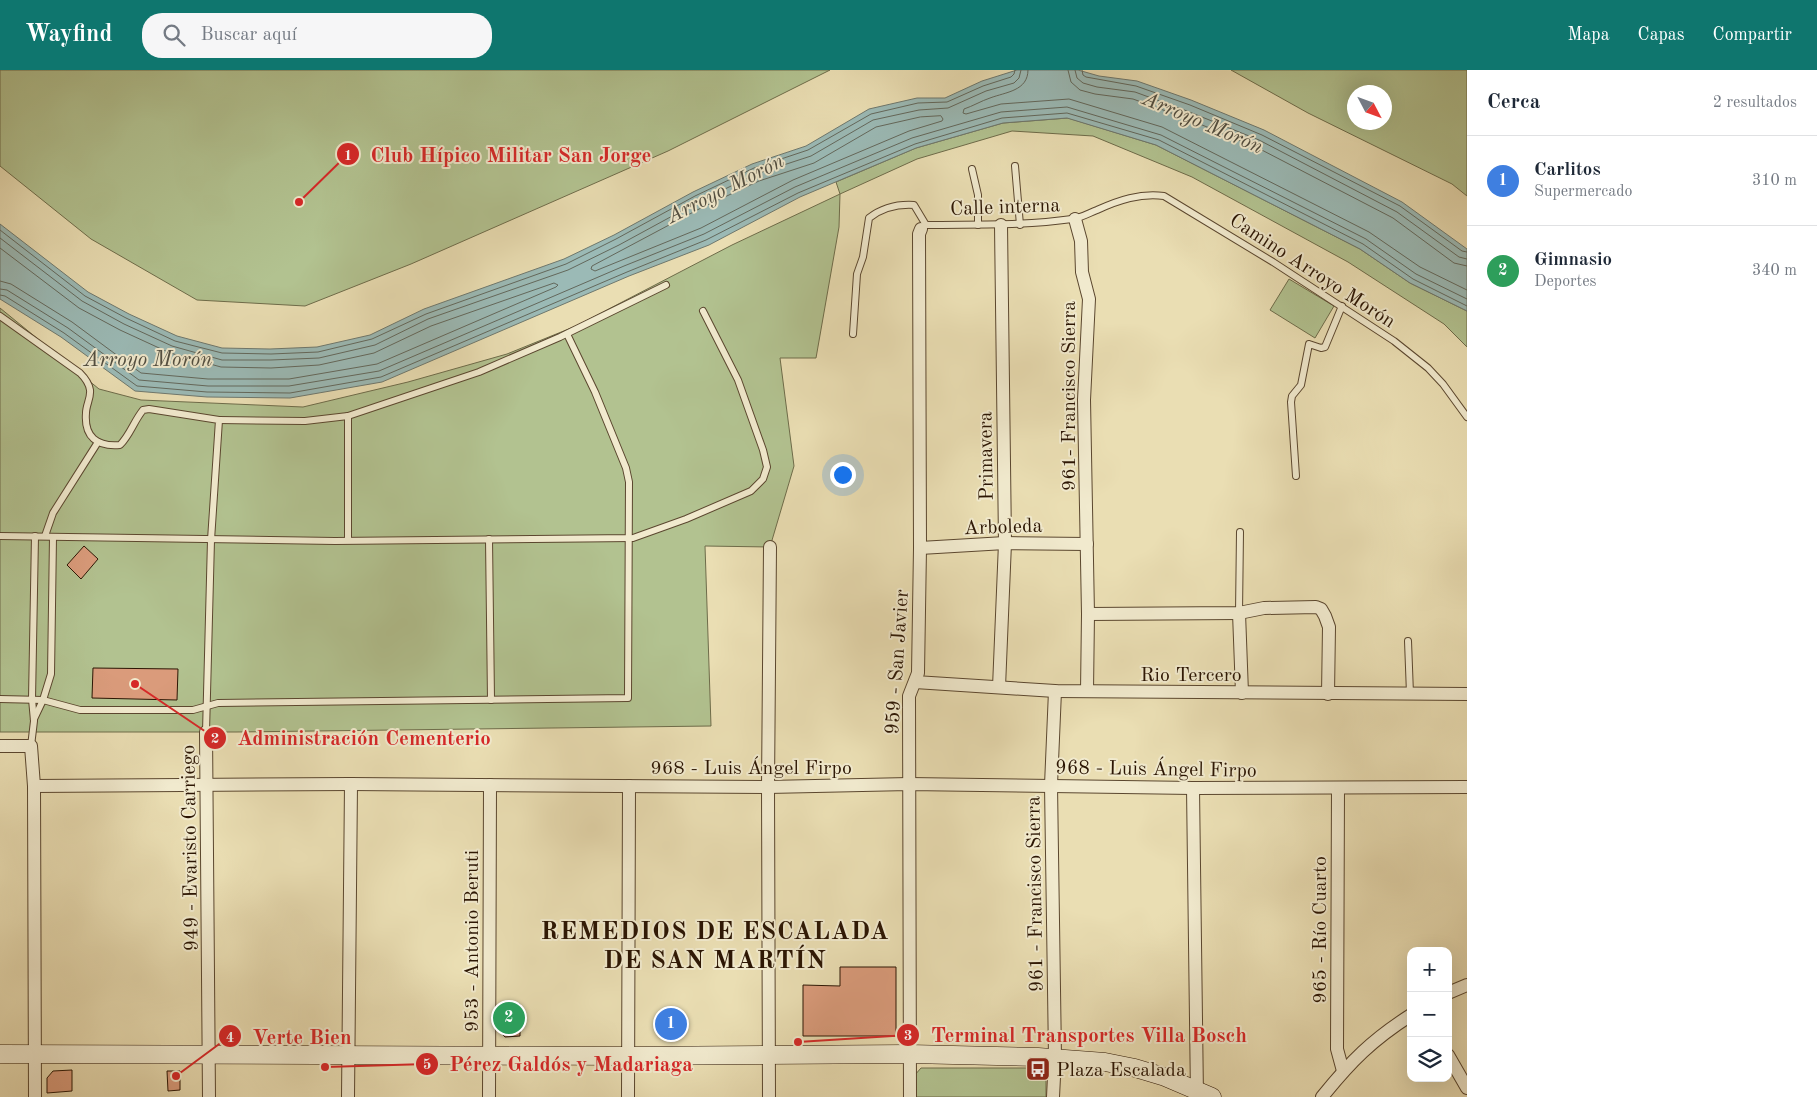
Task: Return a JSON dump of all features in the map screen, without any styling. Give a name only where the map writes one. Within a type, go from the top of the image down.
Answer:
[{"type":"main road","points":[[0,1054],[628,1056],[910,1054],[1055,1057],[1105,1062],[1135,1068],[1202,1094]]},
{"type":"street","name":"961- Francisco Sierra","points":[[1075,219],[1081,242],[1082,272],[1089,299],[1084,400],[1088,614],[1087,691]]},
{"type":"street","name":"Primavera","points":[[999,686],[1005,543],[1001,225]]},
{"type":"street","name":"959 - San Javier","points":[[910,1097],[909,696],[918,672],[920,548],[919,234],[923,227]]},
{"type":"street","name":"Arboleda","points":[[920,548],[1005,543],[1087,544]]},
{"type":"street","points":[[769,1097],[768,787],[770,547]]},
{"type":"street","points":[[1088,614],[1239,613],[1264,608],[1316,607],[1321,609],[1329,627],[1328,694]]},
{"type":"street","points":[[1239,613],[1242,693]]},
{"type":"street","name":"Rio Tercero","points":[[915,682],[999,686],[1055,692],[1467,694]]},
{"type":"street","name":"961 - Francisco Sierra","points":[[1054,1097],[1051,785],[1055,692]]},
{"type":"street","name":"949 - Evaristo Carriego","points":[[206,732],[209,1097]]},
{"type":"street","points":[[0,746],[31,746],[34,786],[35,1097]]},
{"type":"street","points":[[348,1097],[351,784]]},
{"type":"street","name":"968 - Luis Ángel Firpo","points":[[34,786],[351,784],[768,787],[909,784],[1193,788],[1467,787]]},
{"type":"street","name":"953 - Antonio Beruti","points":[[489,1097],[490,785]]},
{"type":"street","points":[[628,1097],[629,786]]},
{"type":"street","points":[[1193,788],[1202,1094]]},
{"type":"street","name":"965 - Río Cuarto","points":[[1338,788],[1337,1049],[1343,1071]]},
{"type":"street","points":[[1450,992],[1467,985]]},
{"type":"street","points":[[1322,1097],[1363,1050],[1384,1032],[1407,1018]]},
{"type":"street","points":[[1452,1062],[1467,1088]]},
{"type":"lane","points":[[1015,166],[1020,225]]},
{"type":"lane","points":[[972,169],[978,195],[978,226]]},
{"type":"lane","name":"Camino Arroyo Morón","points":[[1118,201],[1153,194],[1164,196],[1342,306],[1394,341],[1428,368],[1443,384],[1467,417]]},
{"type":"lane","name":"Calle interna","points":[[923,227],[962,224],[978,226],[1020,225],[1075,219],[1118,201]]},
{"type":"lane","points":[[853,334],[857,274],[864,257],[869,218],[886,208],[906,204],[914,205],[923,227]]},
{"type":"lane","points":[[0,316],[86,379],[90,388],[86,414],[87,430],[98,442],[109,446],[120,444],[126,438],[137,417],[143,410],[149,409],[219,420],[305,421],[328,420],[348,416],[479,372],[567,334],[666,285]]},
{"type":"lane","points":[[1296,476],[1292,396],[1301,385],[1310,344],[1324,348],[1342,306]]},
{"type":"lane","points":[[0,536],[211,540],[627,539],[686,519],[751,491],[763,479],[767,467],[738,380],[703,311]]},
{"type":"lane","points":[[0,699],[43,700],[80,710],[193,710],[218,703],[628,698],[627,539],[629,482],[626,468],[595,392],[567,334]]},
{"type":"lane","points":[[348,416],[348,540]]},
{"type":"lane","name":"949 - Evaristo Carriego","points":[[206,732],[211,540],[219,420]]},
{"type":"lane","points":[[44,536],[53,513],[98,442]]},
{"type":"lane","points":[[1239,613],[1240,532]]},
{"type":"lane","points":[[31,746],[34,721],[32,699],[35,536]]},
{"type":"lane","points":[[34,721],[52,674],[53,536]]},
{"type":"lane","points":[[490,539],[491,700]]},
{"type":"lane","points":[[1408,642],[1410,694]]},
{"type":"green space","points":[[0,70],[830,70],[668,151],[411,264],[305,306],[197,300],[91,239],[0,166]]},
{"type":"green space","points":[[1231,70],[1467,70],[1467,196],[1452,184],[1308,113]]},
{"type":"green space","points":[[1068,118],[1156,145],[1360,249],[1410,283],[1467,311],[1467,347],[1444,324],[1348,262],[1192,177],[1093,136],[1012,131],[917,159],[840,194],[836,182],[916,148],[1003,123]]},
{"type":"green space","points":[[840,194],[839,227],[816,358],[780,358],[794,466],[770,547],[705,546],[711,726],[236,732],[0,732],[0,308],[99,389],[141,400],[303,407],[408,382],[507,354],[576,326],[732,245]]},
{"type":"green space","points":[[1289,279],[1334,306],[1315,338],[1270,310]]},
{"type":"green space","points":[[921,1068],[1040,1068],[1046,1074],[1046,1097],[915,1097],[914,1076]]},
{"type":"water","name":"Arroyo Morón","points":[[1017,70],[1078,70],[1099,76],[1137,81],[1191,100],[1264,130],[1402,202],[1467,249],[1467,311],[1410,283],[1360,249],[1156,145],[1067,118],[1003,123],[916,148],[800,197],[709,245],[629,276],[382,382],[290,398],[207,397],[135,391],[61,337],[0,299],[0,224],[88,292],[129,314],[177,336],[222,348],[270,349],[317,347],[370,335],[424,309],[564,259],[614,235],[693,192],[752,164],[806,146],[869,109],[917,98],[945,98],[982,81]]},
{"type":"building","points":[[84,546],[98,559],[81,579],[67,565]]},
{"type":"building","points":[[93,668],[178,669],[177,700],[92,698]]},
{"type":"building","points":[[840,967],[896,967],[896,1036],[803,1036],[803,985],[840,986]]},
{"type":"building","points":[[520,1004],[520,1036],[505,1037],[499,1031],[499,1005]]},
{"type":"building","points":[[663,1014],[680,1014],[679,1035],[662,1035]]},
{"type":"building","points":[[72,1070],[72,1091],[47,1093],[47,1078],[53,1071]]},
{"type":"building","points":[[167,1071],[180,1071],[180,1090],[168,1091]]},
{"type":"place","name":"Club Hípico Militar San Jorge","points":[[299,202]]},
{"type":"place","name":"Administración Cementerio","points":[[135,684]]},
{"type":"place","name":"Gimnasio","points":[[509,1018]]},
{"type":"place","name":"Carlitos","points":[[671,1024]]},
{"type":"place","name":"Terminal Transportes Villa Bosch","points":[[798,1042]]},
{"type":"place","name":"Pérez Galdós y Madariaga","points":[[325,1067]]},
{"type":"place","name":"Plaza Escalada","points":[[1038,1069]]},
{"type":"place","name":"Verte Bien","points":[[176,1076]]},
{"type":"district","name":"REMEDIOS DE ESCALADA DE SAN MARTÍN","points":[[715,944]]}]
